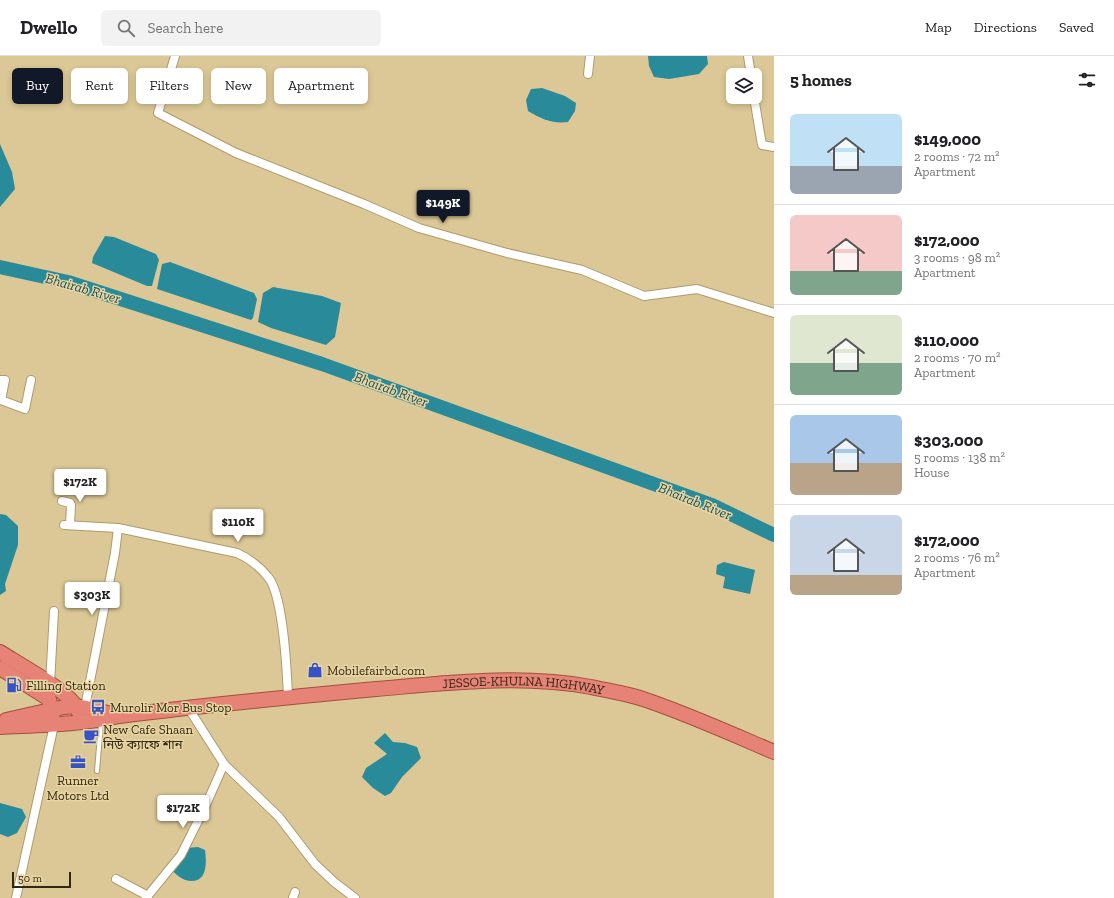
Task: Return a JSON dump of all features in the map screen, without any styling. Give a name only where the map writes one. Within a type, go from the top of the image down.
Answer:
[{"type":"highway","points":[[0,652],[65,693],[81,706]]},
{"type":"highway","points":[[0,668],[49,699],[54,725]]},
{"type":"highway","name":"JESSOE-KHULNA HIGHWAY","points":[[119,716],[288,697],[502,680],[589,687],[645,700],[709,724],[774,752]]},
{"type":"highway","points":[[80,722],[81,706]]},
{"type":"highway","points":[[0,722],[64,707],[81,706],[119,716]]},
{"type":"highway","points":[[0,727],[54,725],[101,720],[119,716]]},
{"type":"street","points":[[175,56],[158,112],[236,153],[364,204],[419,228],[507,253],[582,270],[644,296],[697,289],[774,313]]},
{"type":"street","points":[[588,74],[590,56]]},
{"type":"street","points":[[748,56],[750,68]]},
{"type":"street","points":[[755,104],[762,145],[774,147]]},
{"type":"street","points":[[0,380],[5,380],[1,400],[25,409],[31,380]]},
{"type":"street","points":[[62,501],[70,503],[71,505],[67,525],[118,528],[237,553],[246,557],[268,577],[273,584],[277,597],[286,656],[288,697]]},
{"type":"street","points":[[81,706],[115,553],[118,528]]},
{"type":"street","points":[[50,684],[54,611]]},
{"type":"street","points":[[189,709],[224,764],[279,817],[315,864],[334,882],[355,898]]},
{"type":"street","points":[[16,898],[29,846],[54,725]]},
{"type":"street","points":[[116,879],[147,897],[181,855],[206,808],[224,764]]},
{"type":"lane","points":[[97,772],[101,720]]},
{"type":"water","points":[[648,56],[707,56],[708,64],[699,74],[669,79],[654,77],[649,66]]},
{"type":"water","points":[[542,88],[565,96],[576,103],[575,111],[568,122],[547,120],[528,111],[526,100],[531,89]]},
{"type":"water","points":[[0,144],[12,172],[15,189],[0,207]]},
{"type":"water","points":[[105,236],[114,237],[156,254],[159,260],[152,286],[147,286],[92,263],[93,257]]},
{"type":"water","points":[[170,262],[254,293],[257,299],[253,318],[251,320],[157,289],[162,264]]},
{"type":"water","points":[[273,287],[322,296],[341,303],[335,337],[326,345],[271,328],[258,322],[263,293]]},
{"type":"water","points":[[0,514],[6,515],[18,526],[18,545],[5,584],[6,591],[0,595]]},
{"type":"water","points":[[724,562],[755,570],[750,594],[723,588],[725,577],[716,574],[717,565]]},
{"type":"water","points":[[385,733],[393,742],[405,743],[417,747],[421,758],[402,777],[391,793],[385,796],[373,788],[362,777],[366,768],[387,754],[374,743]]},
{"type":"water","points":[[0,803],[22,809],[26,817],[17,833],[8,837],[0,834]]},
{"type":"water","points":[[198,847],[205,850],[206,862],[202,877],[198,880],[192,881],[179,877],[171,870],[186,848]]},
{"type":"waterway","name":"Bhairab River","points":[[0,267],[68,282],[322,364],[712,505],[774,535]]},
{"type":"place","name":"Mobilefairbd.com","points":[[315,670]]},
{"type":"place","name":"Filling Station","points":[[14,685]]},
{"type":"place","name":"Murolir Mor Bus Stop","points":[[98,707]]},
{"type":"place","name":"New Cafe Shaan নিউ ক্যাফে শান","points":[[91,736]]},
{"type":"place","name":"Runner Motors Ltd","points":[[78,762]]}]
